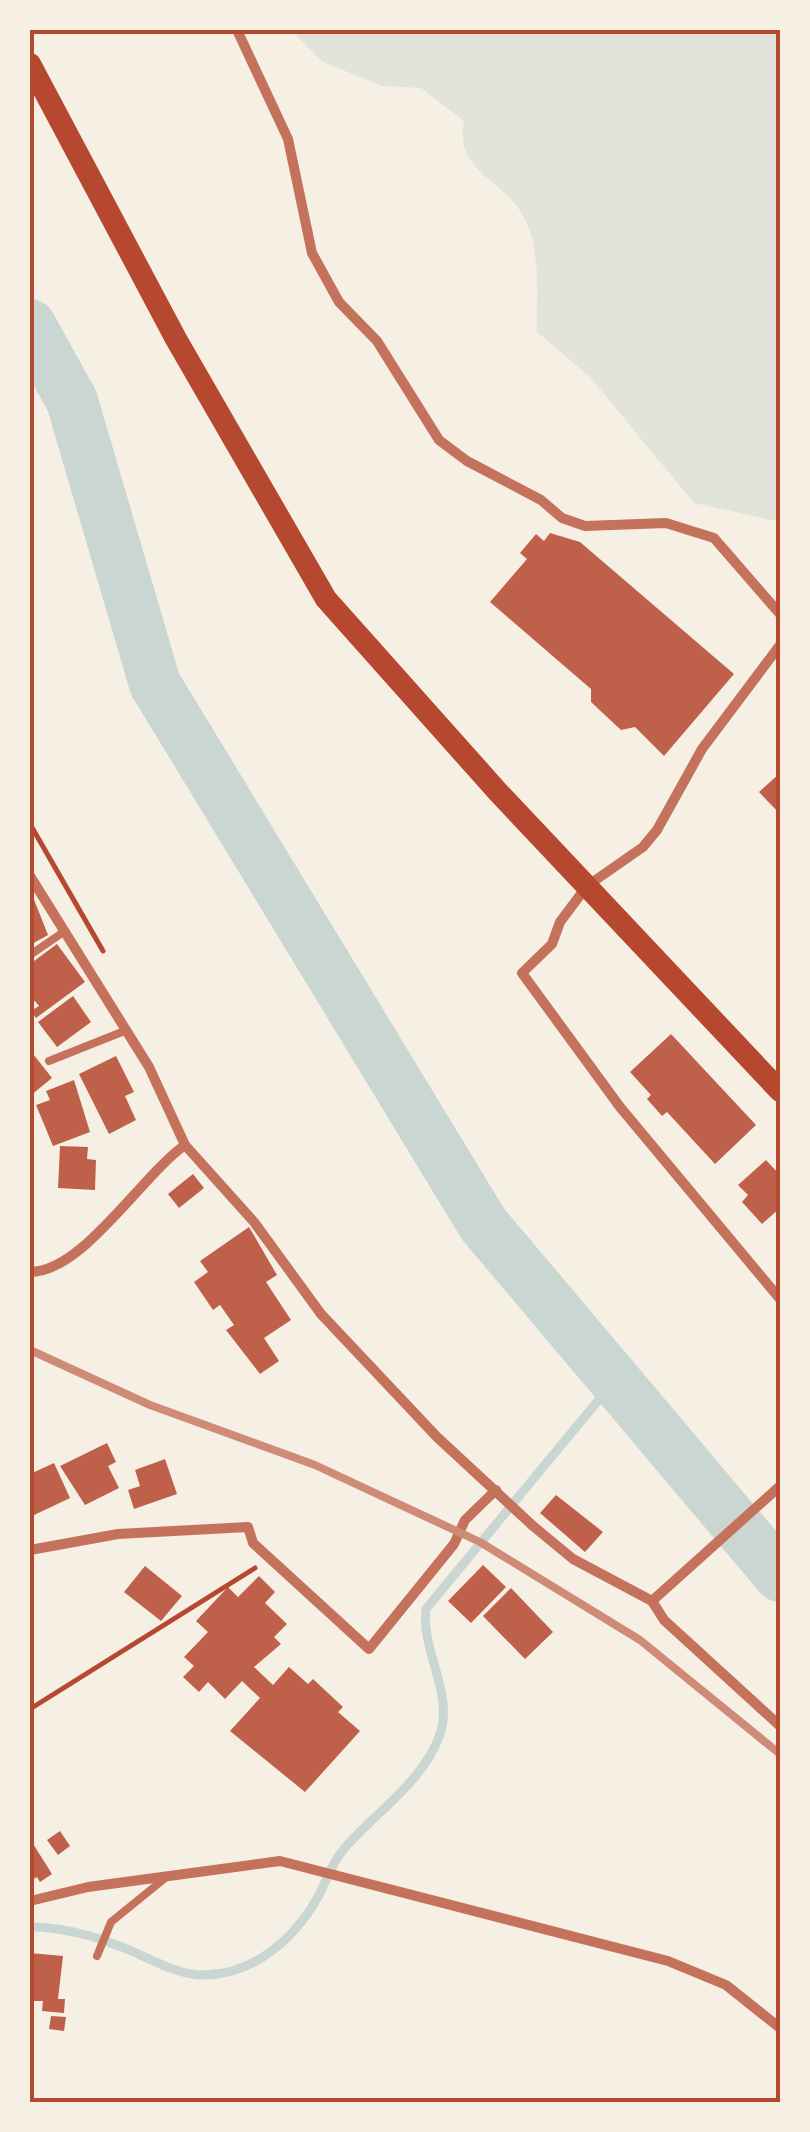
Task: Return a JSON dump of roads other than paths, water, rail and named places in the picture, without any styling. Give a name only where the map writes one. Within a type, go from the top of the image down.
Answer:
[{"type":"main road","points":[[30,64],[176,339],[326,599],[586,886],[780,1091]]},
{"type":"street","points":[[237,30],[288,139],[312,254],[339,302],[377,341],[439,440],[467,461],[541,500],[562,518],[586,526],[616,528],[666,522],[714,538],[780,614]]},
{"type":"street","points":[[780,645],[734,702],[643,847],[586,886],[560,922],[552,944],[522,973],[620,1107],[780,1298]]},
{"type":"street","points":[[30,877],[127,1030],[185,1145],[254,1222],[321,1314],[437,1437],[496,1490],[573,1559],[652,1601],[700,1655],[780,1726]]},
{"type":"street","points":[[30,1272],[66,1259],[94,1237],[165,1159],[185,1145]]},
{"type":"street","points":[[652,1601],[780,1486]]},
{"type":"street","points":[[30,1550],[118,1534],[248,1527],[253,1543],[369,1648],[454,1544],[465,1520],[496,1490]]},
{"type":"street","points":[[30,1901],[88,1887],[280,1861],[684,1966],[747,1998],[780,2028]]},
{"type":"lane","points":[[30,955],[65,931]]},
{"type":"lane","points":[[49,1061],[127,1030]]},
{"type":"lane","points":[[99,1954],[106,1930],[123,1910],[166,1877]]},
{"type":"waterway","points":[[30,325],[72,401],[155,684],[483,1224],[780,1576]]},
{"type":"waterway","points":[[30,1927],[86,1935],[171,1968],[204,1975],[240,1968],[285,1940],[318,1897],[339,1855],[410,1782],[433,1751],[440,1734],[443,1703],[428,1641],[426,1609],[615,1380]]},
{"type":"railway","points":[[30,1350],[150,1405],[315,1465],[480,1542],[640,1640],[780,1754]]}]
